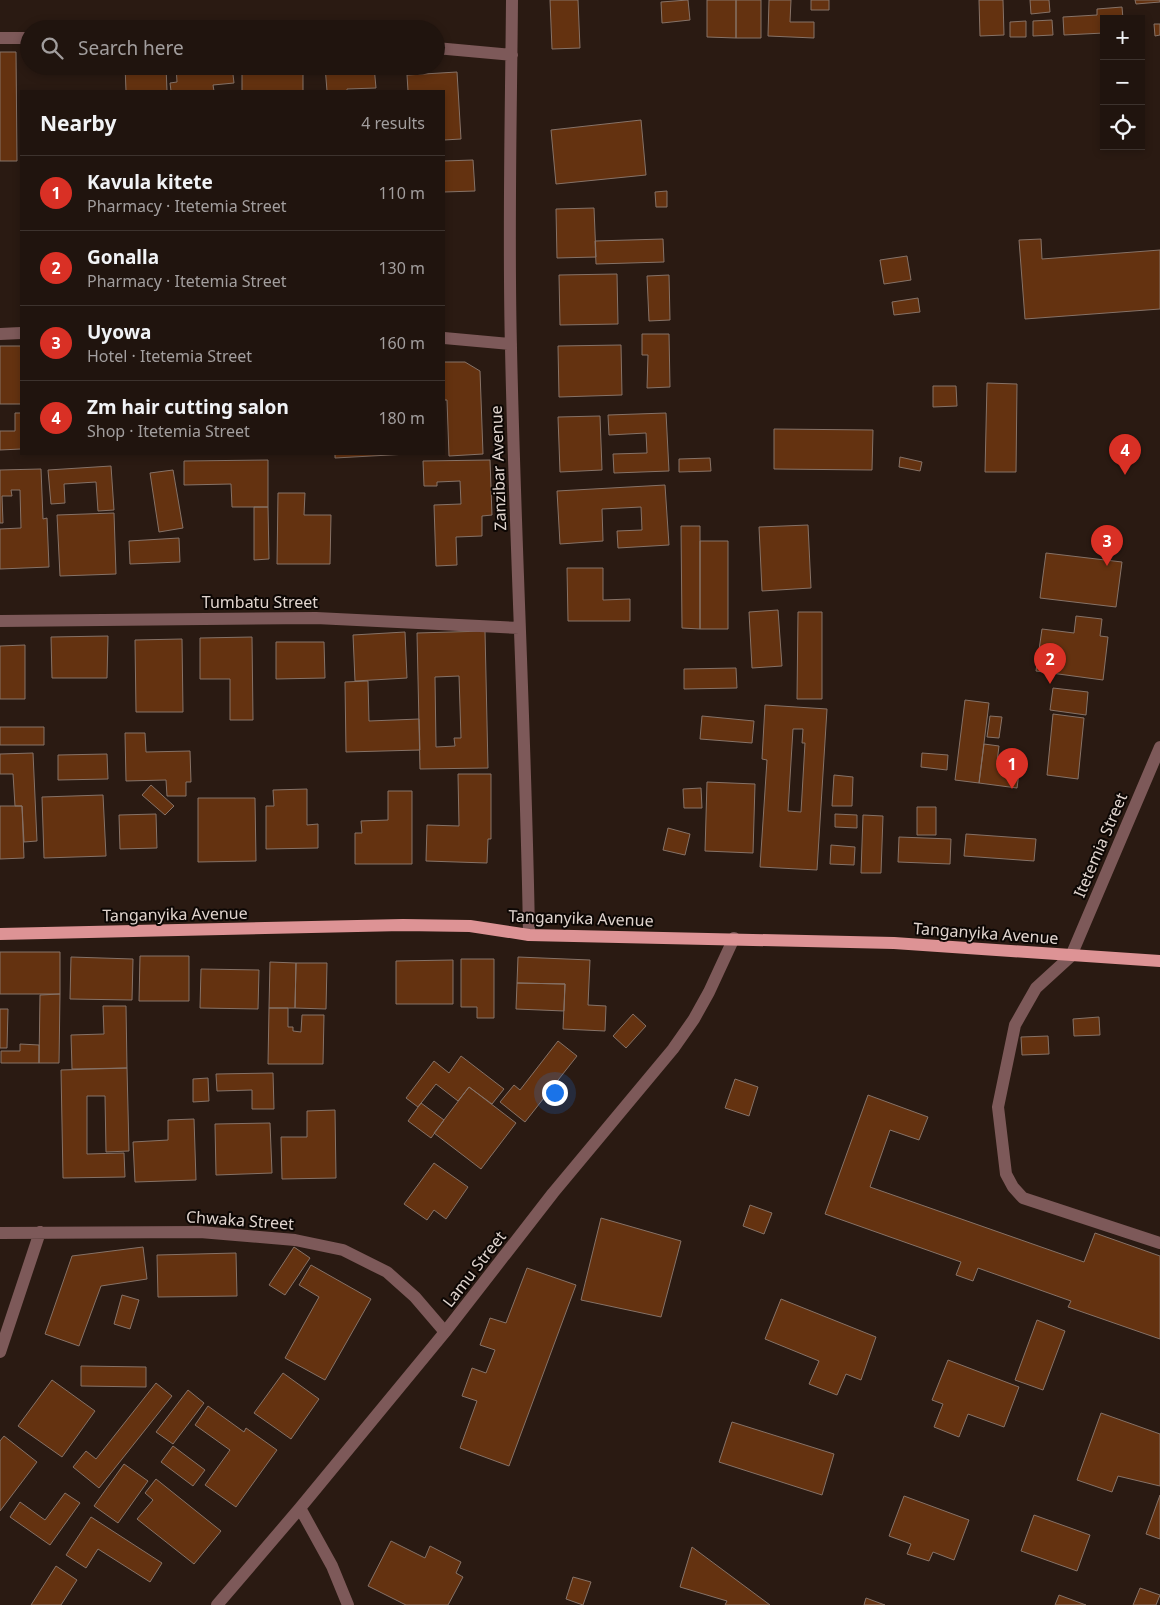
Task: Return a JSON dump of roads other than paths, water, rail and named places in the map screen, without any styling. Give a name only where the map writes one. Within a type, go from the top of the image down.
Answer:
[{"type":"main road","name":"Tanganyika Avenue","points":[[0,934],[404,925],[470,926],[529,935],[894,943],[1160,961]]},
{"type":"street","name":"Zanzibar Avenue","points":[[512,0],[511,344],[519,628],[527,790],[529,935]]},
{"type":"street","points":[[0,38],[20,38]]},
{"type":"street","points":[[445,49],[512,55]]},
{"type":"street","points":[[0,334],[20,333]]},
{"type":"street","points":[[445,338],[511,344]]},
{"type":"street","name":"Tumbatu Street","points":[[0,621],[316,618],[519,628]]},
{"type":"street","name":"Itetemia Street","points":[[1071,956],[1160,747]]},
{"type":"street","name":"Lamu Street","points":[[217,1605],[300,1508],[445,1332],[553,1193],[673,1049],[694,1019],[709,992],[734,938]]},
{"type":"street","points":[[1071,956],[1036,988],[1015,1025],[998,1107],[1006,1174],[1013,1187],[1023,1198],[1160,1243]]},
{"type":"street","points":[[0,1352],[40,1232]]},
{"type":"street","name":"Chwaka Street","points":[[0,1233],[200,1232],[295,1240],[343,1250],[386,1272],[415,1297],[445,1332]]},
{"type":"street","points":[[300,1508],[332,1566],[348,1605]]},
{"type":"place","name":"Zm hair cutting salon","points":[[1125,475]]},
{"type":"place","name":"Uyowa","points":[[1107,566]]},
{"type":"place","name":"Gonalla","points":[[1050,684]]},
{"type":"place","name":"Kavula kitete","points":[[1012,789]]}]
